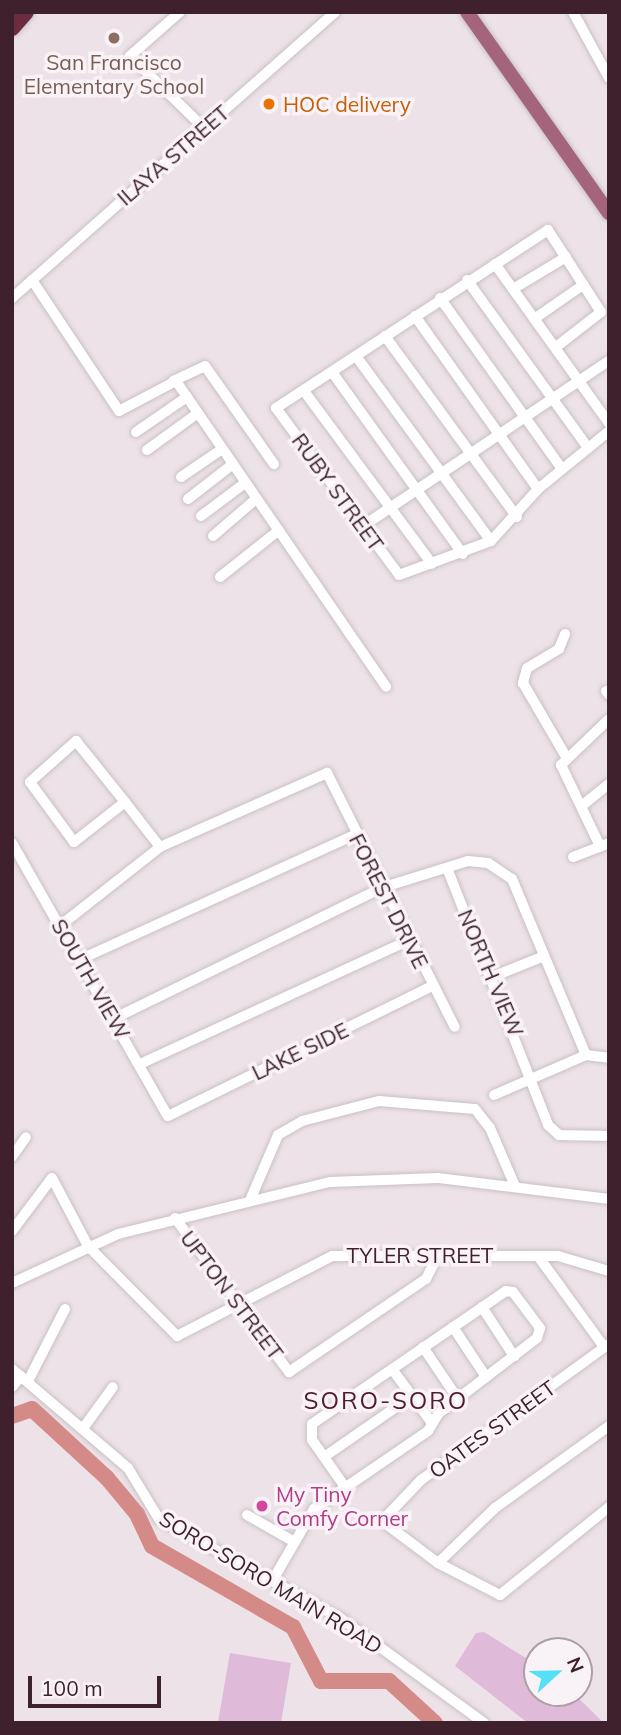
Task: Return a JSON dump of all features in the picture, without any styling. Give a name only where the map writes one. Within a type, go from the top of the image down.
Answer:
[{"type":"highway","points":[[12,29],[26,12]]},
{"type":"main road","points":[[467,12],[609,213]]},
{"type":"street","points":[[180,12],[130,56],[205,129]]},
{"type":"street","name":"ILAYA STREET","points":[[12,298],[335,12]]},
{"type":"street","points":[[573,12],[607,70]]},
{"type":"street","points":[[556,347],[601,312],[548,230],[467,280],[303,391],[432,564],[491,541],[517,517],[537,489],[609,431]]},
{"type":"street","points":[[513,289],[566,257]]},
{"type":"street","points":[[495,264],[609,423]]},
{"type":"street","points":[[32,280],[118,411],[205,366],[274,464]]},
{"type":"street","points":[[467,280],[588,449]]},
{"type":"street","points":[[534,319],[583,285]]},
{"type":"street","points":[[440,298],[562,469]]},
{"type":"street","points":[[415,316],[537,489]]},
{"type":"street","points":[[385,336],[517,517]]},
{"type":"street","points":[[356,355],[491,541]]},
{"type":"street","points":[[363,526],[609,361]]},
{"type":"street","points":[[332,372],[463,554]]},
{"type":"street","points":[[173,381],[187,397],[386,687]]},
{"type":"street","name":"RUBY STREET","points":[[303,391],[276,408],[398,575],[432,564]]},
{"type":"street","points":[[136,432],[187,397]]},
{"type":"street","points":[[147,450],[198,413]]},
{"type":"street","points":[[181,477],[222,449]]},
{"type":"street","points":[[188,499],[233,464]]},
{"type":"street","points":[[201,516],[245,483]]},
{"type":"street","points":[[212,536],[256,499]]},
{"type":"street","points":[[220,577],[279,530]]},
{"type":"street","points":[[565,634],[559,649],[527,668],[523,683],[565,755]]},
{"type":"street","points":[[573,857],[605,844],[584,804],[562,771],[565,755],[609,719]]},
{"type":"street","points":[[61,925],[160,847],[125,802],[76,741],[30,782],[75,842],[125,802]]},
{"type":"street","name":"FOREST DRIVE","points":[[160,847],[327,773],[381,888],[455,1027]]},
{"type":"street","points":[[584,804],[609,784]]},
{"type":"street","points":[[80,958],[356,834]]},
{"type":"street","name":"SOUTH VIEW","points":[[12,843],[16,861],[61,925],[168,1116]]},
{"type":"street","points":[[115,1018],[381,888],[468,862],[502,869],[544,956],[586,1055]]},
{"type":"street","name":"NORTH VIEW","points":[[447,868],[553,1131],[609,1136]]},
{"type":"street","points":[[140,1064],[409,940]]},
{"type":"street","points":[[492,977],[544,956]]},
{"type":"street","name":"LAKE SIDE","points":[[168,1116],[432,986]]},
{"type":"street","points":[[494,1095],[586,1055],[609,1058]]},
{"type":"street","points":[[251,1198],[278,1135],[302,1121],[379,1101],[475,1110],[490,1128],[515,1186]]},
{"type":"street","points":[[12,1157],[26,1137]]},
{"type":"street","points":[[12,1231],[52,1178],[88,1246]]},
{"type":"street","points":[[12,1283],[88,1246],[175,1218],[251,1198],[372,1178],[515,1186],[609,1199]]},
{"type":"street","name":"UPTON STREET","points":[[175,1218],[243,1305],[289,1372],[426,1279],[439,1254]]},
{"type":"street","name":"TYLER STREET","points":[[88,1246],[177,1336],[243,1305],[325,1257],[439,1254],[538,1256],[579,1259],[609,1271]]},
{"type":"street","points":[[538,1256],[606,1345]]},
{"type":"street","points":[[274,1578],[308,1516],[432,1423],[540,1334],[538,1324],[509,1290],[309,1427],[324,1457],[345,1487]]},
{"type":"street","points":[[482,1307],[514,1356]]},
{"type":"street","points":[[12,1387],[65,1309]]},
{"type":"street","points":[[453,1327],[486,1377]]},
{"type":"street","name":"OATES STREET","points":[[438,1563],[382,1521],[421,1480],[606,1345]]},
{"type":"street","points":[[423,1348],[458,1399]]},
{"type":"street","points":[[392,1369],[432,1423]]},
{"type":"street","name":"SORO-SORO MAIN ROAD","points":[[21,1375],[128,1468],[159,1518],[274,1578],[484,1723]]},
{"type":"street","points":[[84,1427],[113,1387]]},
{"type":"street","points":[[324,1457],[412,1396]]},
{"type":"street","points":[[609,1426],[495,1508],[438,1563],[490,1594],[507,1592],[542,1555],[609,1507]]},
{"type":"street","points":[[247,1516],[293,1541]]},
{"type":"shaded area","points":[[484,1632],[523,1656],[523,1707],[587,1707],[604,1723],[528,1723],[455,1666],[476,1633]]},
{"type":"shaded area","points":[[230,1653],[291,1663],[281,1723],[218,1722]]},
{"type":"waterway","points":[[12,1416],[32,1409],[107,1478],[137,1514],[152,1546],[293,1627],[321,1681],[389,1681],[435,1723]]},
{"type":"place","name":"San Francisco Elementary School","points":[[114,38]]},
{"type":"place","name":"HOC delivery","points":[[269,104]]},
{"type":"place","name":"My Tiny Comfy Corner","points":[[262,1506]]},
{"type":"district","name":"SORO-SORO","points":[[386,1401]]}]
